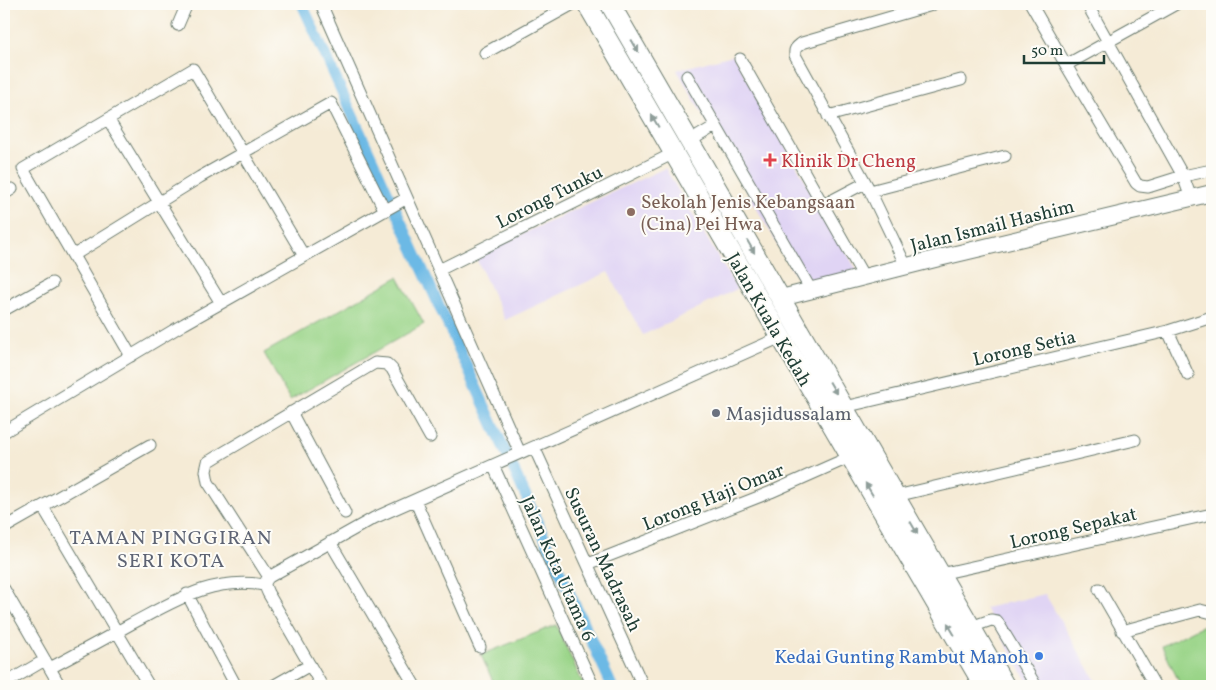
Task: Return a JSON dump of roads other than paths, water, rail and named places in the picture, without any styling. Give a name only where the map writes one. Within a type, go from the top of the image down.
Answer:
[{"type":"main road","name":"Jalan Kuala Kedah","points":[[587,4],[984,686]]},
{"type":"main road","name":"Jalan Kuala Kedah","points":[[610,4],[1005,686]]},
{"type":"street","points":[[178,25],[186,4]]},
{"type":"street","points":[[321,4],[395,205]]},
{"type":"street","points":[[485,53],[572,4]]},
{"type":"street","points":[[1031,4],[1136,183],[1140,186],[1148,187],[1183,176],[1212,170]]},
{"type":"street","points":[[1087,4],[1183,176],[1191,198]]},
{"type":"street","points":[[1066,65],[1176,4]]},
{"type":"street","points":[[906,266],[868,187],[795,55],[796,47],[802,43],[932,5]]},
{"type":"street","points":[[740,60],[864,277]]},
{"type":"street","points":[[131,356],[23,169],[194,69],[304,256]]},
{"type":"street","points":[[687,76],[811,290]]},
{"type":"street","points":[[828,116],[961,80]]},
{"type":"street","points":[[74,255],[243,153],[331,103],[395,205],[439,270],[516,455]]},
{"type":"street","points":[[108,119],[221,303]]},
{"type":"street","points":[[690,141],[715,126]]},
{"type":"street","name":"Lorong Tunku","points":[[439,270],[674,153]]},
{"type":"street","points":[[824,205],[868,187],[1005,156]]},
{"type":"street","name":"Jalan Ismail Hashim","points":[[781,298],[906,266],[1212,193]]},
{"type":"street","points":[[5,428],[395,205]]},
{"type":"street","points":[[4,310],[52,283]]},
{"type":"street","name":"Lorong Setia","points":[[844,407],[1168,331],[1212,317]]},
{"type":"street","points":[[1168,331],[1188,375]]},
{"type":"street","points":[[4,684],[117,632],[187,594],[234,582],[267,581],[330,542],[374,518],[781,337]]},
{"type":"street","points":[[322,686],[267,581],[208,482],[206,471],[208,462],[375,363],[382,362],[392,369],[430,437]]},
{"type":"street","points":[[291,412],[345,513]]},
{"type":"street","points":[[896,496],[1135,440]]},
{"type":"street","points":[[4,528],[150,445]]},
{"type":"street","name":"Susuran Madrasah","points":[[534,447],[643,686]]},
{"type":"street","name":"Lorong Haji Omar","points":[[588,564],[771,492],[850,457]]},
{"type":"street","name":"Jalan Kota Utama 6","points":[[497,464],[593,686]]},
{"type":"street","points":[[414,500],[480,647]]},
{"type":"street","points":[[43,506],[148,686]]},
{"type":"street","name":"Lorong Sepakat","points":[[940,574],[1212,514]]},
{"type":"street","points":[[330,542],[415,686]]},
{"type":"street","points":[[4,589],[60,686]]},
{"type":"street","points":[[1099,589],[1155,686]]},
{"type":"street","points":[[187,594],[236,686]]},
{"type":"street","points":[[1122,631],[1200,610],[1212,613]]},
{"type":"street","points":[[971,627],[991,620],[997,621],[1036,686]]},
{"type":"street","points":[[273,686],[310,665]]},
{"type":"waterway","points":[[302,4],[612,686]]},
{"type":"place","name":"Klinik Dr Cheng","points":[[770,160]]},
{"type":"place","name":"Sekolah Jenis Kebangsaan (Cina) Pei Hwa","points":[[631,212]]},
{"type":"place","name":"Masjidussalam","points":[[716,413]]},
{"type":"place","name":"Kedai Gunting Rambut Manoh","points":[[1039,656]]},
{"type":"district","name":"TAMAN PINGGIRAN SERI KOTA","points":[[171,548]]}]
